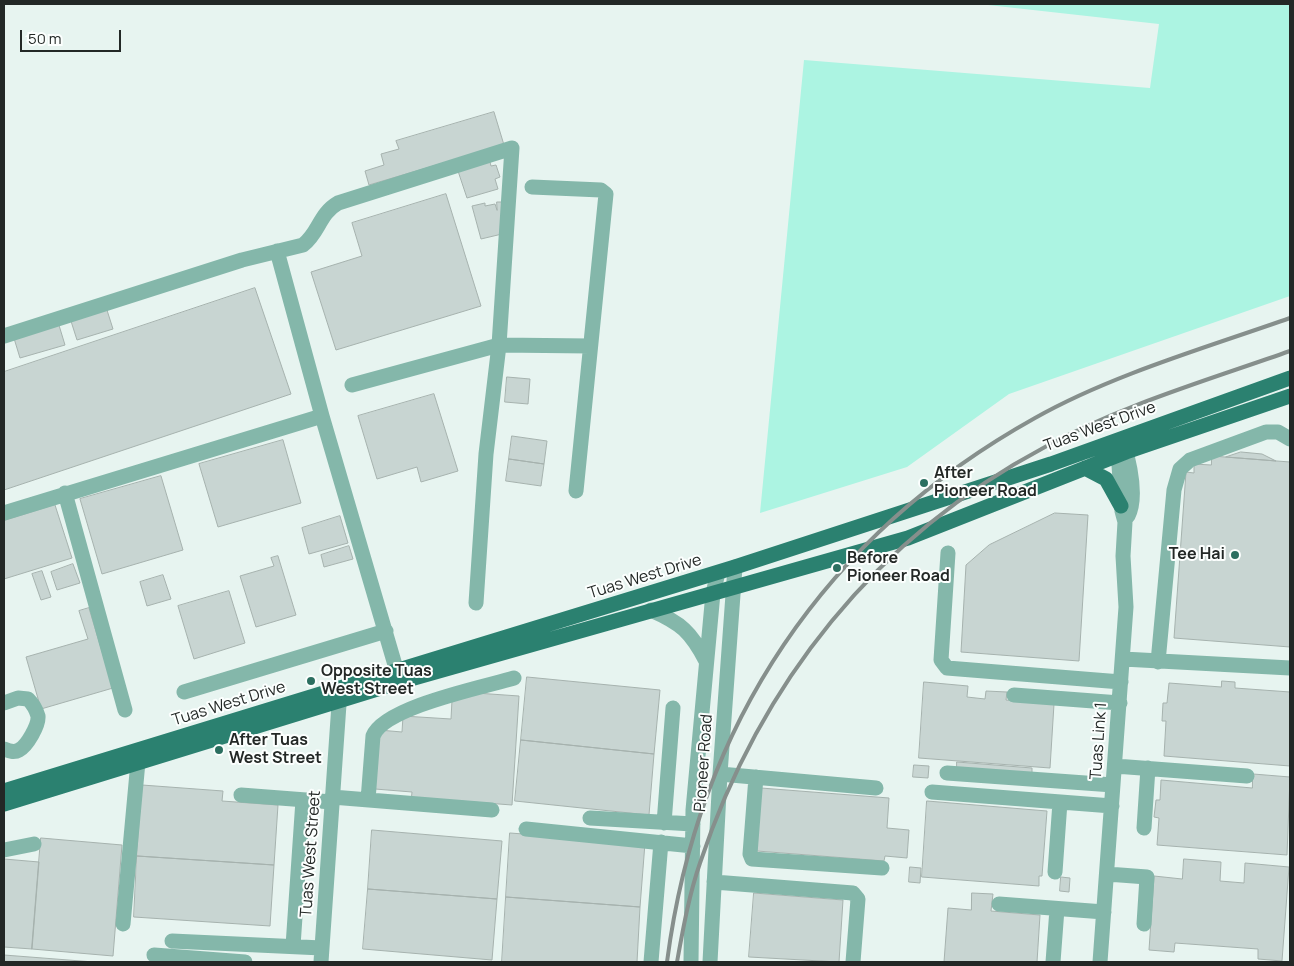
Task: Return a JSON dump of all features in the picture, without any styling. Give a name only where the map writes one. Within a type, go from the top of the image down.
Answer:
[{"type":"main road","name":"Tuas West Drive","points":[[399,676],[734,588],[908,538],[1086,468],[1119,446],[1290,378]]},
{"type":"main road","name":"Tuas West Drive","points":[[4,804],[139,756],[399,676],[1051,464],[1290,396]]},
{"type":"main road","points":[[1086,468],[1106,479],[1121,506]]},
{"type":"main road","name":"Tuas West Drive","points":[[4,791],[139,756]]},
{"type":"street","points":[[4,336],[84,308],[303,245],[308,242],[323,216],[338,203],[512,148],[498,345],[486,454],[476,603]]},
{"type":"street","points":[[532,187],[601,190],[606,194],[576,491]]},
{"type":"street","points":[[277,251],[322,416],[399,676]]},
{"type":"street","points":[[352,385],[498,345],[590,346]]},
{"type":"street","points":[[4,513],[322,416]]},
{"type":"street","points":[[1158,662],[1174,490],[1180,469],[1190,460],[1266,432],[1278,432],[1290,439]]},
{"type":"street","name":"Tuas Link 1","points":[[1100,962],[1126,607],[1123,556],[1125,522],[1121,506],[1119,446]]},
{"type":"street","name":"Tuas Link 1","points":[[1119,446],[1132,484],[1130,512],[1125,522]]},
{"type":"street","points":[[65,493],[125,710]]},
{"type":"street","points":[[948,553],[941,660],[947,668],[1121,682]]},
{"type":"street","name":"Pioneer Road","points":[[710,962],[720,774],[736,567]]},
{"type":"street","name":"Pioneer Road","points":[[691,962],[693,824],[706,661],[713,593],[718,573]]},
{"type":"street","points":[[651,610],[684,627],[695,639],[706,661]]},
{"type":"street","points":[[184,692],[386,632]]},
{"type":"street","points":[[1123,659],[1290,668]]},
{"type":"street","points":[[368,800],[373,736],[378,728],[404,710],[514,678]]},
{"type":"street","name":"Tuas West Street","points":[[321,955],[340,694]]},
{"type":"street","points":[[1014,695],[1120,702]]},
{"type":"street","points":[[4,703],[18,698],[28,699],[34,706],[38,717],[37,724],[20,750],[13,752],[4,750]]},
{"type":"street","points":[[664,823],[673,708]]},
{"type":"street","points":[[123,924],[139,756]]},
{"type":"street","points":[[1115,766],[1247,776]]},
{"type":"street","points":[[1144,828],[1148,768]]},
{"type":"street","points":[[947,773],[1113,786]]},
{"type":"street","points":[[720,774],[876,788]]},
{"type":"street","points":[[756,777],[750,854],[752,859],[882,868]]},
{"type":"street","points":[[932,792],[1112,806]]},
{"type":"street","points":[[241,794],[303,800],[368,800],[492,810]]},
{"type":"street","points":[[293,946],[303,800]]},
{"type":"street","points":[[1055,872],[1060,802]]},
{"type":"street","points":[[590,818],[693,824]]},
{"type":"street","points":[[526,829],[693,846]]},
{"type":"street","points":[[651,962],[661,842]]},
{"type":"street","points":[[4,850],[34,844]]},
{"type":"street","points":[[1107,874],[1147,877],[1144,924]]},
{"type":"street","points":[[714,882],[853,893],[858,900],[854,962]]},
{"type":"street","points":[[999,904],[1104,912]]},
{"type":"street","points":[[1053,962],[1057,909]]},
{"type":"street","points":[[172,941],[293,946],[321,955]]},
{"type":"street","points":[[154,955],[246,962]]},
{"type":"green space","points":[[979,4],[1290,4],[1290,296],[1009,394],[907,467],[760,513],[804,60],[1150,88],[1159,24]]},
{"type":"building","points":[[494,112],[504,145],[369,185],[365,171],[384,165],[381,154],[399,149],[396,141]]},
{"type":"building","points":[[489,158],[491,166],[496,165],[500,177],[495,179],[498,189],[467,198],[457,168]]},
{"type":"building","points":[[446,194],[481,306],[336,350],[311,272],[362,256],[352,223]]},
{"type":"building","points":[[497,202],[503,202],[502,234],[481,239],[472,206],[485,203],[485,206],[495,204],[497,210]]},
{"type":"building","points":[[255,288],[291,394],[4,490],[4,372]]},
{"type":"building","points":[[106,307],[113,329],[77,340],[70,318]]},
{"type":"building","points":[[58,322],[65,345],[20,358],[13,335]]},
{"type":"building","points":[[507,377],[530,379],[528,404],[505,402]]},
{"type":"building","points":[[434,394],[458,471],[421,482],[417,467],[377,479],[358,416]]},
{"type":"building","points":[[512,436],[547,441],[544,464],[509,459]]},
{"type":"building","points":[[283,440],[301,503],[218,527],[199,464]]},
{"type":"building","points":[[1241,452],[1262,454],[1276,461],[1226,457]]},
{"type":"building","name":"Tee Hai","points":[[1212,456],[1290,462],[1290,647],[1174,638],[1186,472],[1194,473],[1194,464],[1211,465]]},
{"type":"building","points":[[509,459],[544,464],[541,486],[506,481]]},
{"type":"building","points":[[161,476],[183,550],[102,574],[80,499]]},
{"type":"building","points":[[55,505],[72,558],[4,579],[4,521]]},
{"type":"building","points":[[1055,513],[1088,515],[1079,661],[961,652],[966,565],[989,545]]},
{"type":"building","points":[[340,516],[348,543],[309,554],[302,528]]},
{"type":"building","points":[[349,546],[353,559],[324,567],[321,555]]},
{"type":"building","points":[[278,556],[296,615],[256,627],[240,576],[274,566],[271,558]]},
{"type":"building","points":[[73,564],[80,583],[57,590],[51,572]]},
{"type":"building","points":[[42,571],[51,597],[41,600],[32,574]]},
{"type":"building","points":[[163,575],[171,599],[147,606],[140,582]]},
{"type":"building","points":[[229,591],[245,643],[194,659],[178,606]]},
{"type":"building","points":[[89,608],[113,688],[41,709],[26,657],[88,639],[79,611]]},
{"type":"building","points":[[527,677],[660,690],[654,754],[521,740]]},
{"type":"building","points":[[1222,681],[1235,682],[1235,688],[1290,692],[1290,766],[1164,756],[1166,721],[1162,721],[1163,703],[1167,703],[1169,683],[1221,687]]},
{"type":"building","points":[[924,682],[968,686],[967,697],[985,699],[986,691],[1007,692],[1006,700],[1054,704],[1050,768],[919,758]]},
{"type":"building","points":[[476,693],[519,696],[512,805],[446,800],[411,802],[412,792],[375,789],[379,730],[402,732],[403,716],[451,719],[452,700]]},
{"type":"building","points":[[521,740],[654,754],[649,815],[515,801]]},
{"type":"building","points":[[957,762],[1032,768],[1032,776],[957,771]]},
{"type":"building","points":[[914,765],[929,766],[928,778],[913,777]]},
{"type":"building","points":[[1253,774],[1290,777],[1287,855],[1157,845],[1159,818],[1154,817],[1156,800],[1160,800],[1161,780],[1252,788]]},
{"type":"building","points":[[142,785],[223,791],[222,801],[278,805],[274,865],[137,856]]},
{"type":"building","points":[[761,788],[889,798],[887,828],[909,830],[907,858],[885,856],[884,861],[757,851]]},
{"type":"building","points":[[927,801],[1047,811],[1042,876],[1039,876],[1039,886],[922,877]]},
{"type":"building","points":[[372,830],[502,841],[497,899],[368,889]]},
{"type":"building","points":[[510,833],[645,843],[640,907],[506,897]]},
{"type":"building","points":[[41,838],[122,845],[113,956],[32,949]]},
{"type":"building","points":[[137,856],[274,865],[270,926],[134,917]]},
{"type":"building","points":[[4,859],[39,862],[32,949],[4,947]]},
{"type":"building","points":[[1184,859],[1221,862],[1220,881],[1244,883],[1245,863],[1289,867],[1282,961],[1258,959],[1258,949],[1175,943],[1174,952],[1149,950],[1154,876],[1182,879]]},
{"type":"building","points":[[910,867],[921,868],[920,883],[909,882]]},
{"type":"building","points":[[1061,877],[1070,878],[1069,892],[1060,891]]},
{"type":"building","points":[[368,889],[497,899],[492,960],[363,949]]},
{"type":"building","points":[[754,893],[843,900],[839,962],[749,957]]},
{"type":"building","points":[[972,893],[993,894],[991,911],[1040,915],[1037,962],[944,962],[948,908],[971,910]]},
{"type":"building","points":[[506,897],[640,907],[637,962],[502,962]]},
{"type":"building","points":[[4,955],[94,962],[4,962]]},
{"type":"railway","points":[[667,962],[683,875],[708,793],[742,716],[784,645],[834,579],[893,519],[960,465],[1035,418],[1095,388],[1127,375],[1290,318]]},
{"type":"railway","points":[[677,962],[689,900],[700,863],[725,797],[755,735],[791,676],[832,621],[877,571],[928,525],[984,483],[1045,447],[1104,418],[1290,351]]},
{"type":"place","name":"After Pioneer Road","points":[[924,483]]},
{"type":"place","name":"Tee Hai","points":[[1235,555]]},
{"type":"place","name":"Before Pioneer Road","points":[[837,568]]},
{"type":"place","name":"Opposite Tuas West Street","points":[[311,681]]},
{"type":"place","name":"After Tuas West Street","points":[[219,750]]}]
